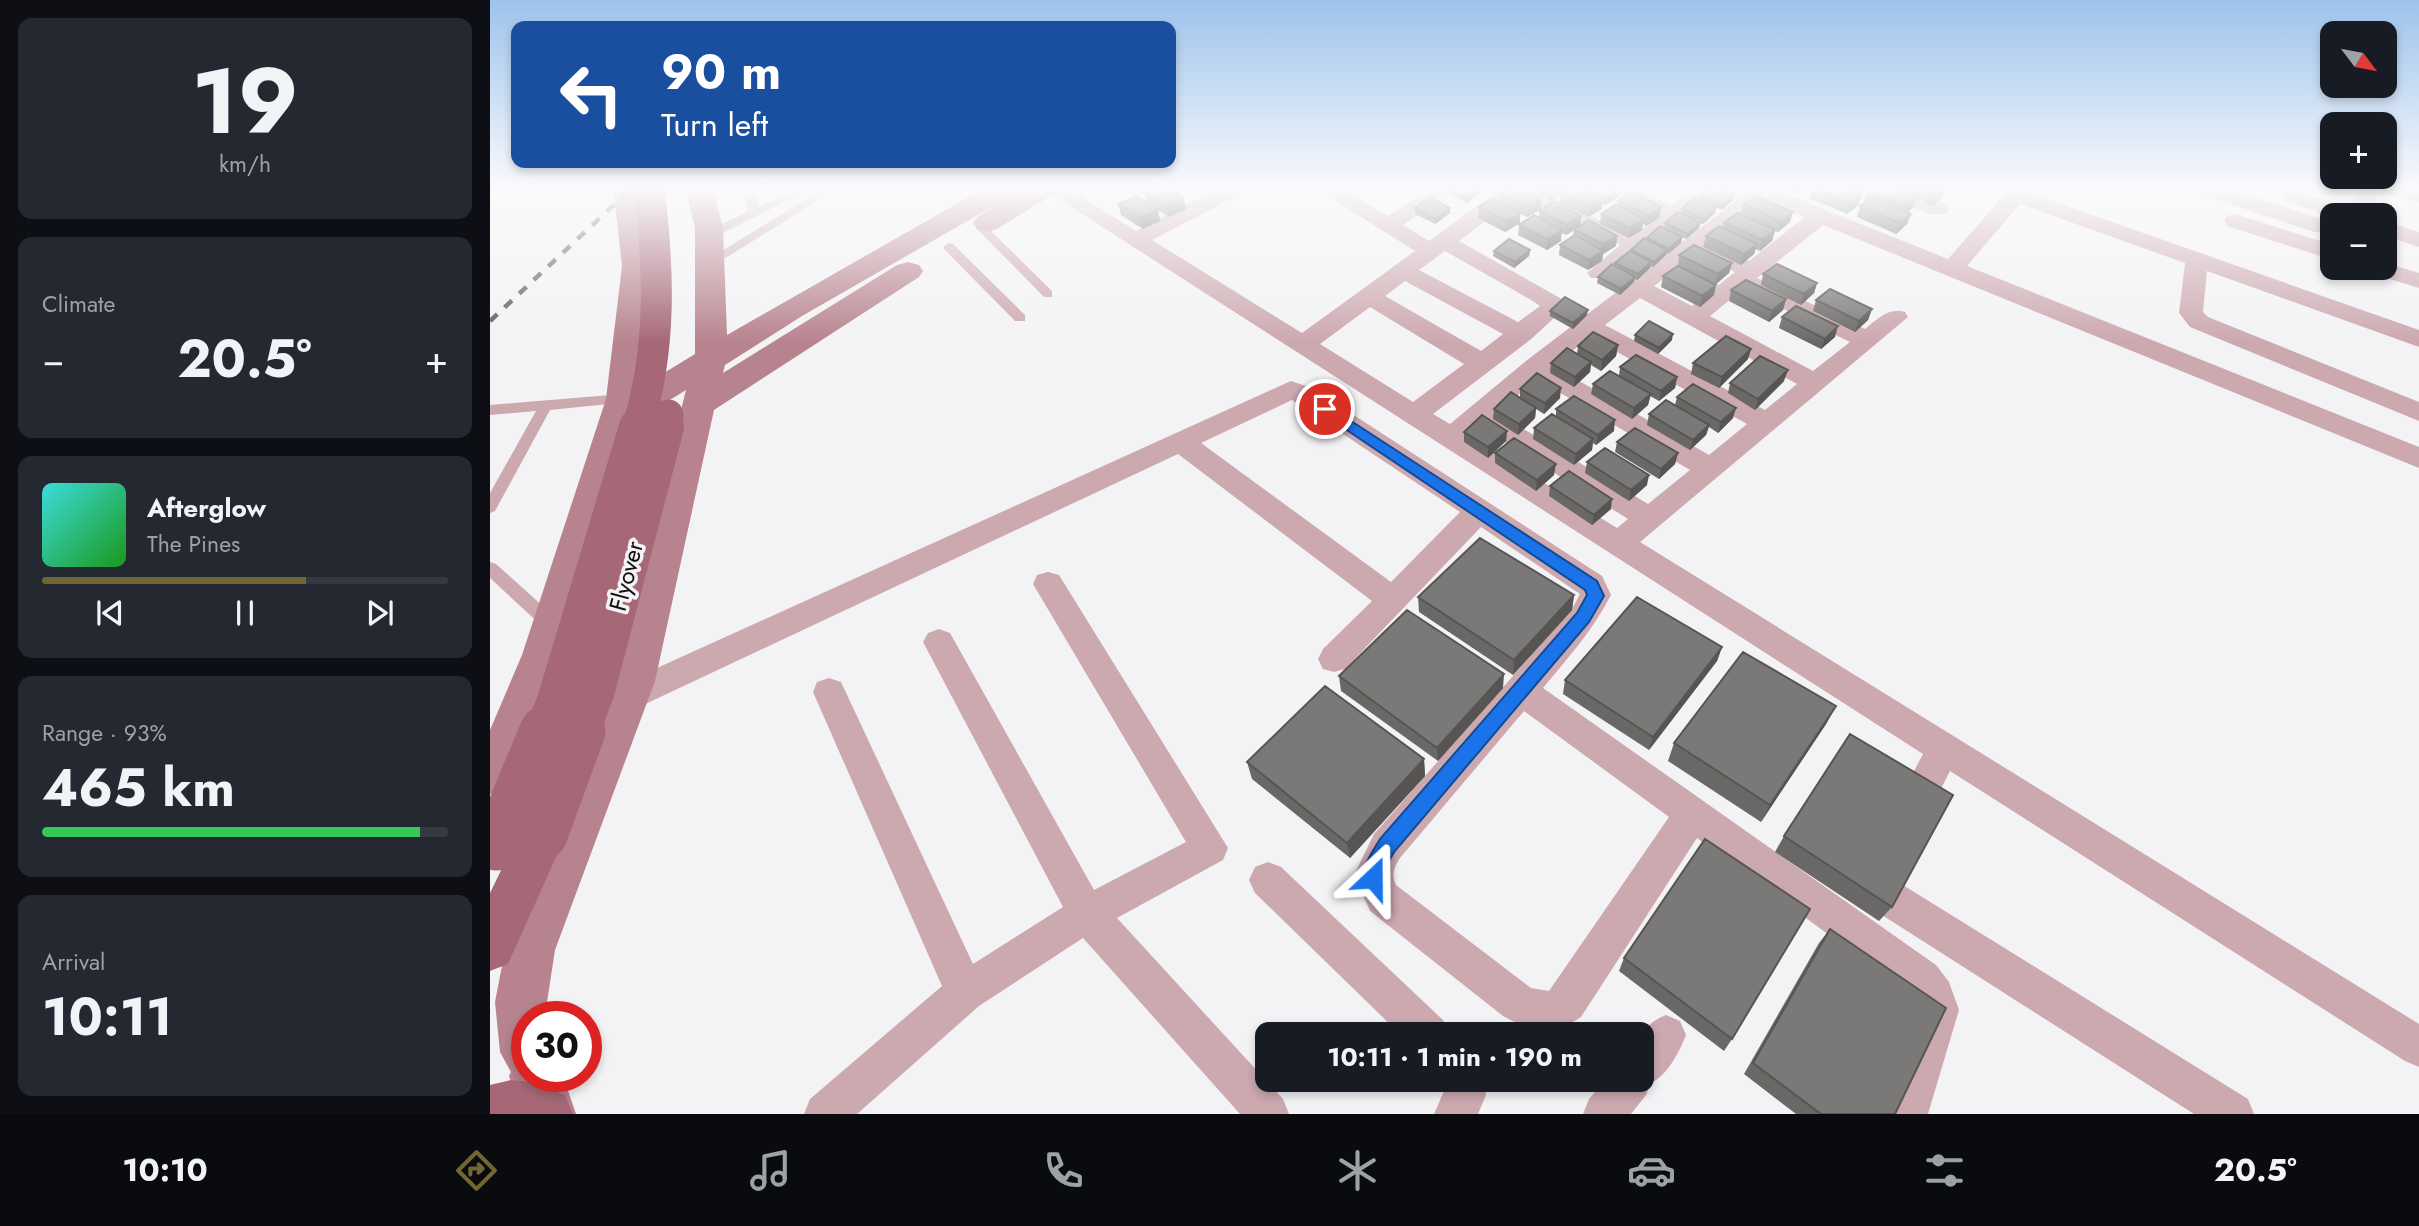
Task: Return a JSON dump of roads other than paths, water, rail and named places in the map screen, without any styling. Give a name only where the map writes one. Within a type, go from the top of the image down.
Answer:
[{"type":"main road","name":"Flyover","points":[[490,859],[556,701],[645,404],[655,359],[659,321],[655,239]]},
{"type":"main road","name":"Flyover","points":[[490,946],[543,835],[596,691],[681,360],[683,315],[680,239]]},
{"type":"main road","points":[[490,1112],[504,1107],[530,1107],[548,1114]]},
{"type":"street","points":[[490,774],[521,713],[552,625],[620,408],[637,266],[634,239]]},
{"type":"street","points":[[521,1001],[530,950],[634,681],[697,405],[711,357],[708,239]]},
{"type":"street","points":[[620,408],[914,239]]},
{"type":"street","points":[[697,405],[962,239]]},
{"type":"street","points":[[1414,415],[1553,308],[1552,303],[1421,239]]},
{"type":"street","points":[[1303,345],[1447,239]]},
{"type":"street","points":[[1623,239],[1635,245]]},
{"type":"street","points":[[1599,273],[1643,239]]},
{"type":"street","points":[[1451,438],[1535,367],[1700,239]]},
{"type":"street","points":[[1694,317],[1792,239]]},
{"type":"street","points":[[1877,239],[2419,458]]},
{"type":"street","points":[[1952,269],[1978,239]]},
{"type":"street","points":[[2143,239],[2419,339]]},
{"type":"street","points":[[2220,239],[2202,262],[2191,313],[2199,322],[2419,412]]},
{"type":"street","points":[[2302,239],[2320,247]]},
{"type":"street","points":[[1135,240],[2419,1047]]},
{"type":"street","points":[[1693,245],[1867,340]]},
{"type":"street","points":[[1403,271],[1521,334]]},
{"type":"street","points":[[2397,274],[2419,281]]},
{"type":"street","points":[[1638,287],[1815,383]]},
{"type":"street","points":[[1368,296],[1482,363]]},
{"type":"street","points":[[1618,544],[1896,317]]},
{"type":"street","points":[[1588,326],[1767,423]]},
{"type":"street","points":[[1535,367],[1711,469]]},
{"type":"street","points":[[627,697],[1291,390],[1303,394],[1591,585],[1595,596],[1583,618],[1387,846],[1376,865],[1373,878],[1383,898],[1517,1002],[1528,1008],[1553,1012],[1567,1003],[1693,812]]},
{"type":"street","points":[[1479,414],[1650,519]]},
{"type":"street","points":[[1180,440],[1393,600]]},
{"type":"street","points":[[1334,659],[1479,511]]},
{"type":"street","points":[[825,1114],[965,992],[1087,914],[1210,849],[1048,584]]},
{"type":"street","points":[[939,642],[1087,914],[1268,1114]]},
{"type":"street","points":[[1521,690],[1922,979],[1936,996],[1939,1010],[1912,1101]]},
{"type":"street","points":[[829,692],[965,992]]},
{"type":"street","points":[[1944,748],[1882,865],[1879,882],[1884,895],[2233,1114]]},
{"type":"street","points":[[1268,880],[1416,1022]]},
{"type":"street","points":[[1654,1051],[1667,1035]]},
{"type":"street","points":[[541,1092],[548,1114]]},
{"type":"street","points":[[1455,1114],[1465,1092]]},
{"type":"street","points":[[1604,1114],[1621,1092]]},
{"type":"lane","points":[[709,248],[720,239]]},
{"type":"lane","points":[[709,248],[727,239]]},
{"type":"lane","points":[[993,239],[1048,294]]},
{"type":"lane","points":[[949,247],[1020,318]]},
{"type":"lane","points":[[490,410],[546,405],[620,408]]},
{"type":"lane","points":[[490,507],[546,405]]},
{"type":"lane","points":[[490,568],[552,625]]},
{"type":"railway","points":[[490,321],[578,239]]}]
